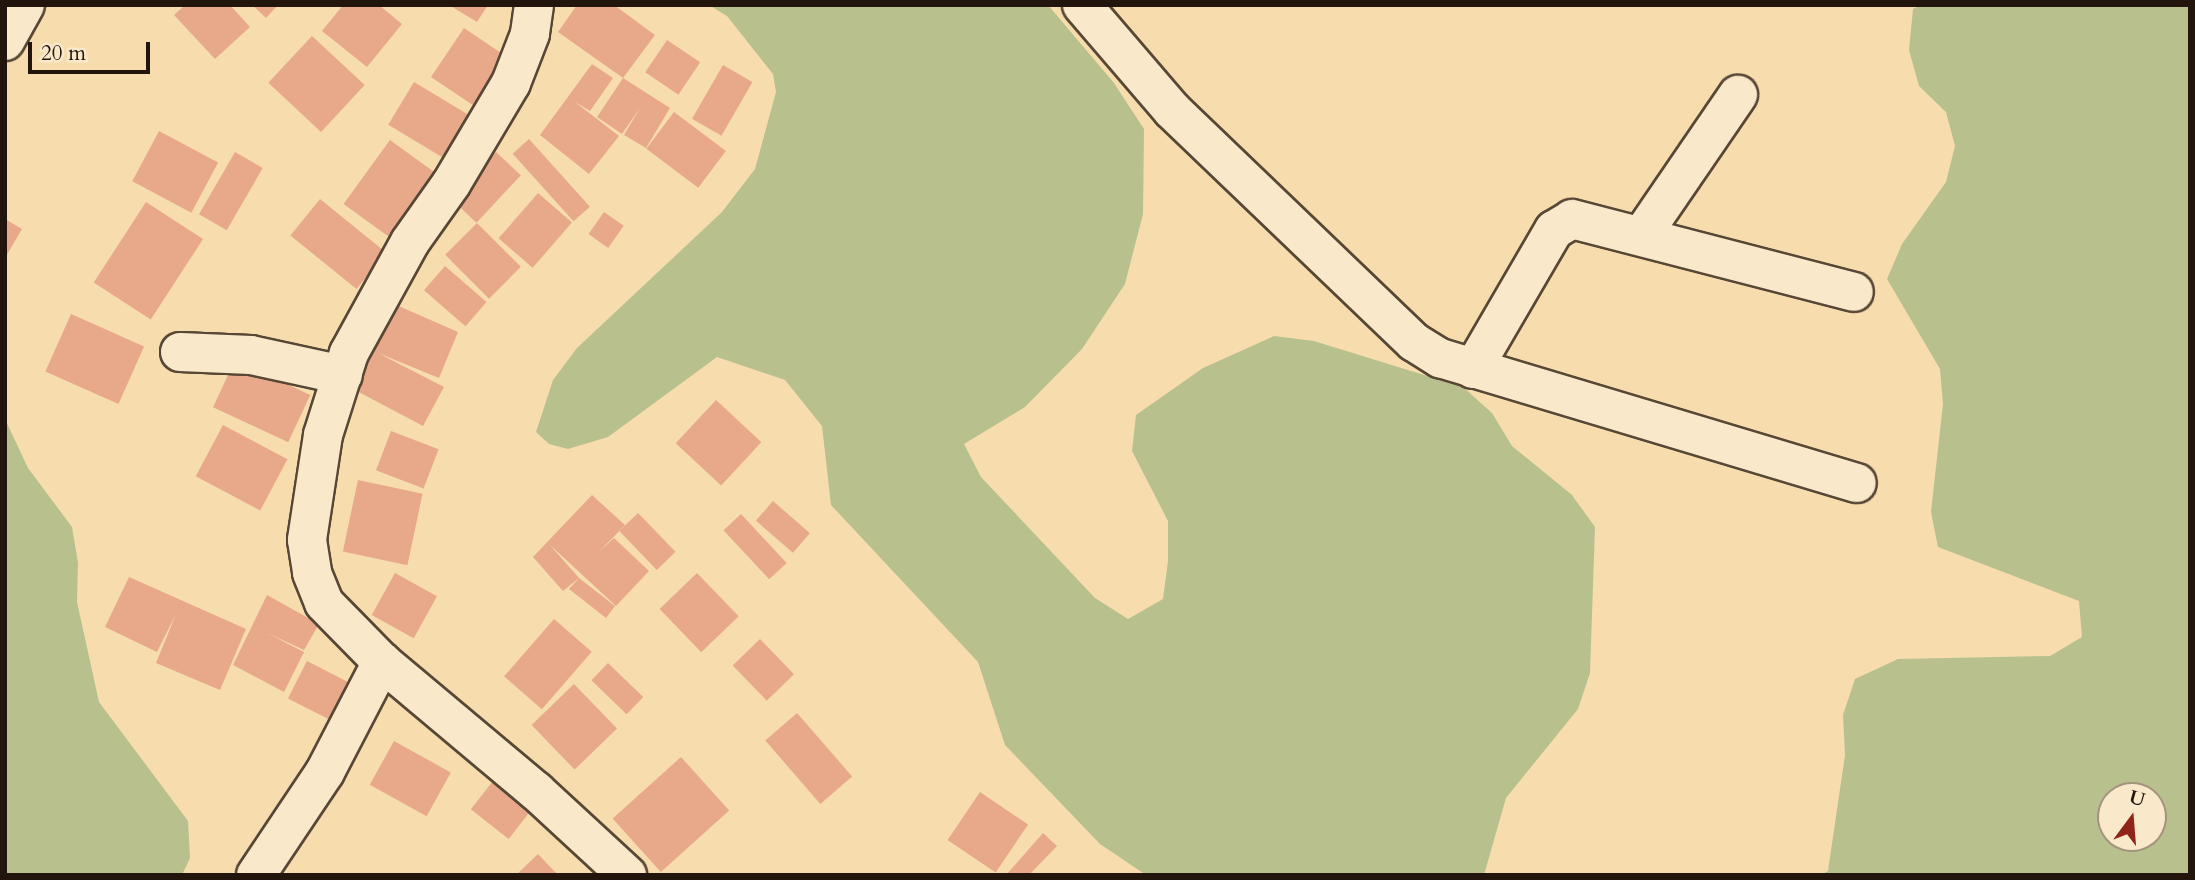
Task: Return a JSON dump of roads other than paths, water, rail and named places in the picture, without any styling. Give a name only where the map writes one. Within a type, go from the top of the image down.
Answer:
[{"type":"street","points":[[5,41],[25,5]]},
{"type":"street","points":[[534,5],[530,34],[511,83],[373,306],[342,375],[323,435],[310,505],[310,562],[324,603],[382,662],[536,791],[627,875]]},
{"type":"street","points":[[1082,5],[1172,110],[1284,222],[1414,342],[1440,358],[1473,369],[1857,483]]},
{"type":"street","points":[[1642,234],[1738,95]]},
{"type":"street","points":[[1473,369],[1562,223],[1582,219],[1854,292]]},
{"type":"street","points":[[180,352],[251,355],[342,375]]},
{"type":"street","points":[[256,875],[325,772],[382,662]]}]
